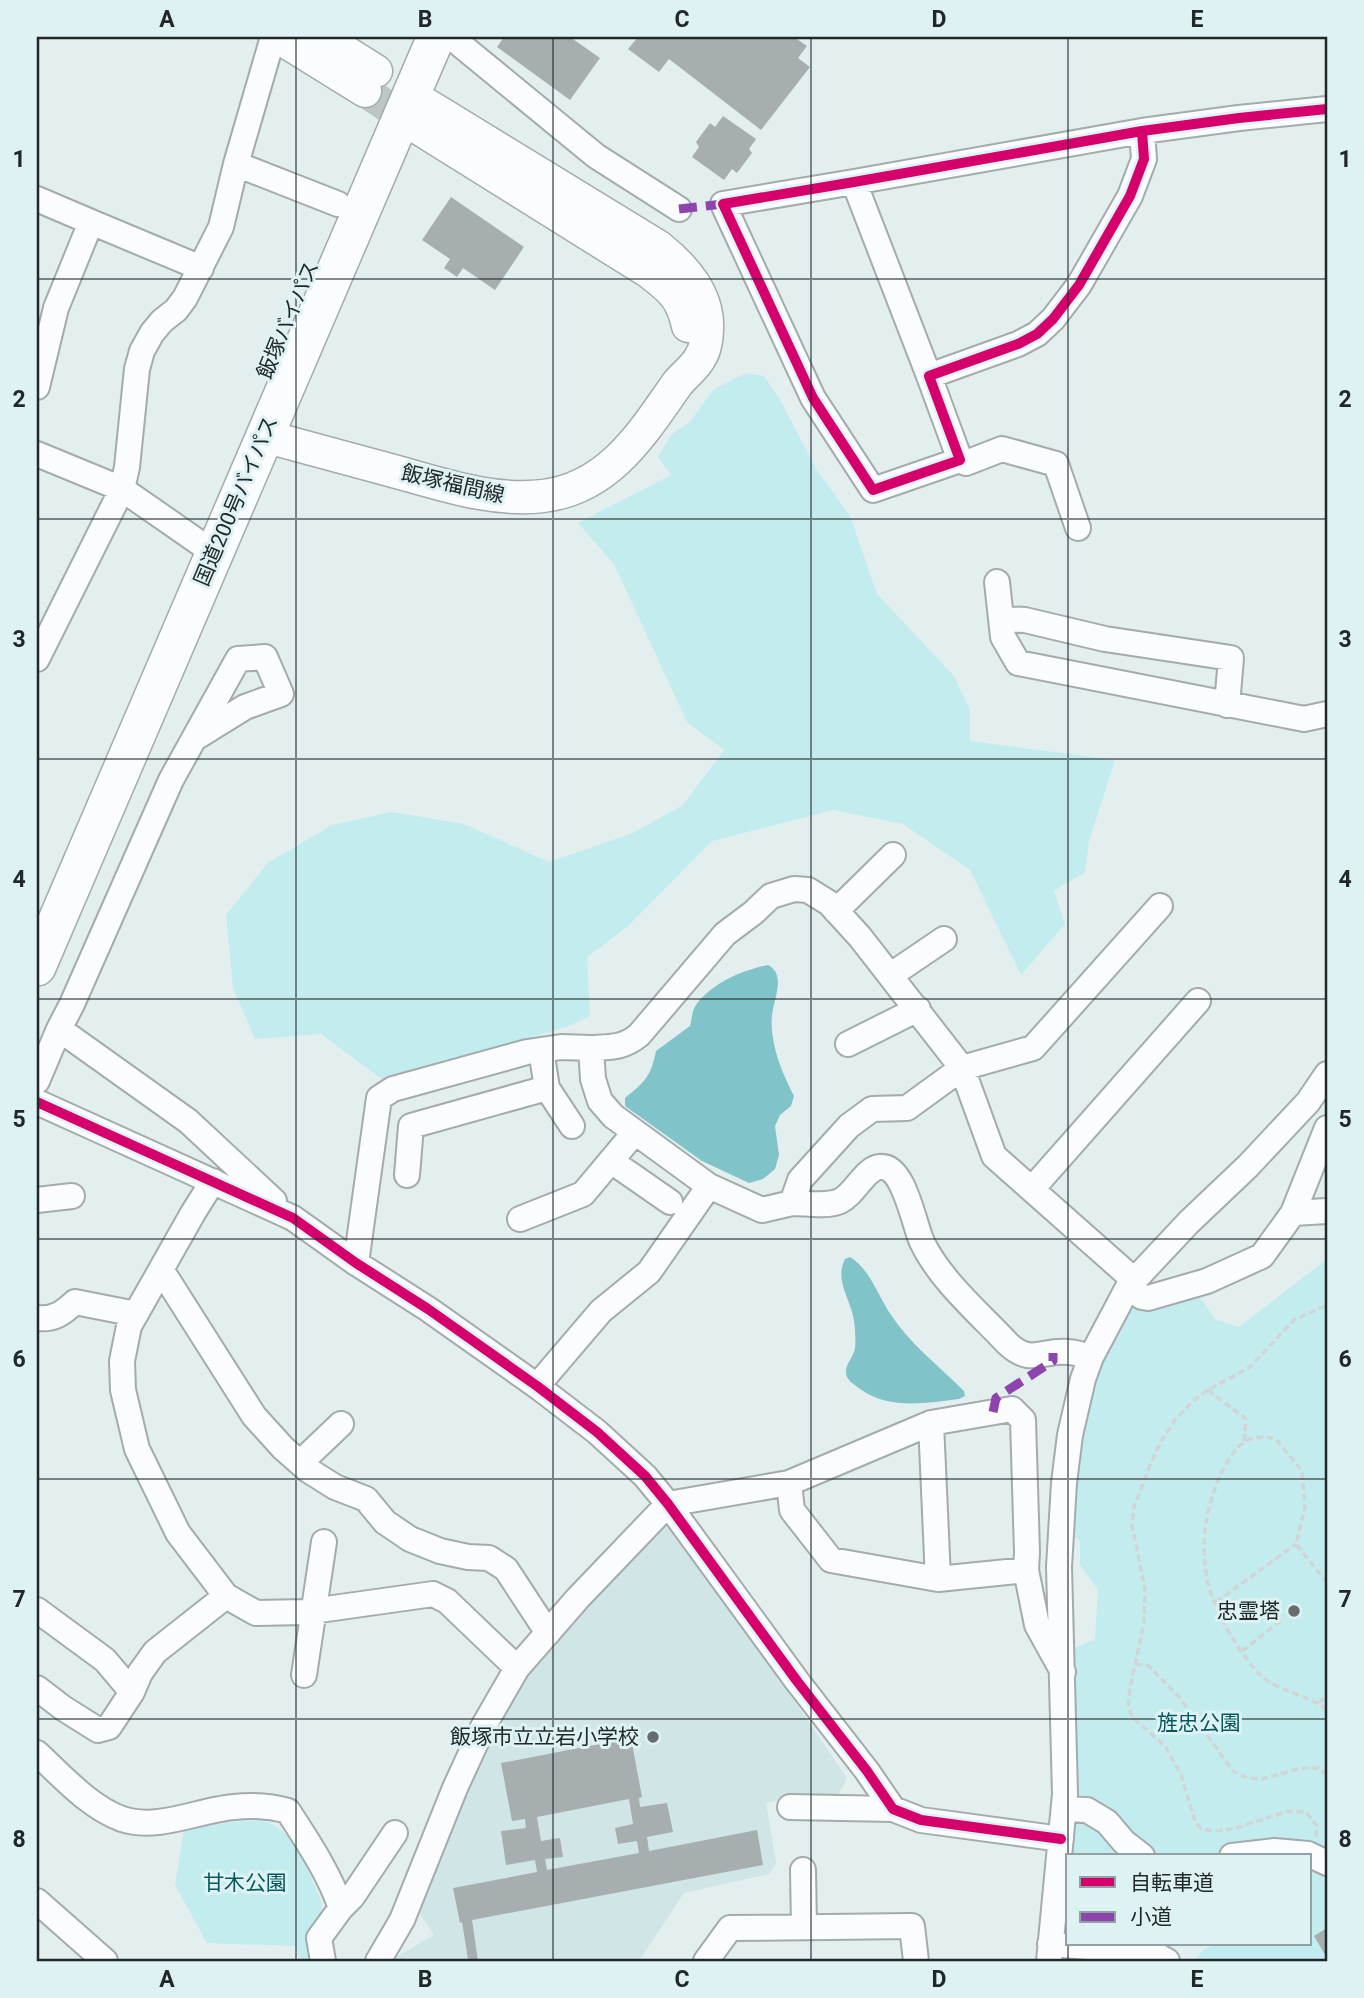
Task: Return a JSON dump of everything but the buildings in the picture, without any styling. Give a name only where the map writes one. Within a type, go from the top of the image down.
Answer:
[{"type":"highway","name":"飯塚バイパス","points":[[37,914],[204,547],[338,204],[410,37]]},
{"type":"highway","name":"国道200号バイパス","points":[[37,967],[204,547],[264,436],[436,37]]},
{"type":"main road","points":[[273,44],[371,81],[322,37]]},
{"type":"main road","name":"飯塚福間線","points":[[264,436],[459,489],[514,498],[545,496],[580,486],[609,469],[635,444],[681,379],[701,357],[707,331],[706,307],[696,285],[676,261],[659,247],[423,117]]},
{"type":"street","points":[[451,37],[596,156],[679,209]]},
{"type":"street","points":[[37,659],[122,489],[127,467],[137,369],[142,351],[152,333],[185,298],[221,227],[236,164],[273,44]]},
{"type":"street","points":[[960,460],[873,489],[813,398],[723,204],[1142,131],[1327,109]]},
{"type":"street","points":[[929,376],[1018,344],[1037,334],[1054,319],[1079,285],[1130,196],[1144,159],[1142,131]]},
{"type":"street","points":[[236,164],[338,204]]},
{"type":"street","points":[[854,182],[960,460],[966,463],[1002,449],[1056,464],[1078,528]]},
{"type":"street","points":[[37,199],[201,268]]},
{"type":"street","points":[[37,387],[56,308],[91,222]]},
{"type":"street","points":[[37,454],[122,489],[204,547]]},
{"type":"street","points":[[998,582],[1003,637],[1018,663],[1304,719],[1327,714]]},
{"type":"street","points":[[1001,619],[1026,620],[1105,639],[1231,658],[1227,705]]},
{"type":"street","points":[[37,1082],[171,779],[195,738]]},
{"type":"street","points":[[836,911],[892,855]]},
{"type":"street","points":[[356,1263],[379,1098],[393,1089],[527,1052],[561,1047],[620,1047],[630,1043],[725,934],[771,896],[794,889],[808,890],[829,903],[918,1009],[962,1068],[994,1156],[1131,1283],[1142,1297],[1148,1298],[1207,1281],[1262,1256],[1297,1213],[1327,1128]]},
{"type":"street","points":[[792,1203],[800,1180],[849,1126],[872,1110],[907,1108],[962,1068],[1033,1048],[1160,906]]},
{"type":"street","points":[[891,975],[944,939]]},
{"type":"street","points":[[1032,1189],[1198,1001]]},
{"type":"street","points":[[848,1044],[918,1009]]},
{"type":"street","points":[[59,1029],[188,1121],[293,1218],[537,1386],[597,1432],[645,1476],[893,1809]]},
{"type":"street","points":[[591,1048],[593,1079],[600,1101],[613,1116],[709,1186],[762,1210],[792,1203],[836,1203],[845,1198],[876,1167],[890,1169],[911,1205],[920,1240],[935,1266],[1008,1344],[1017,1352],[1028,1356],[1068,1352],[1091,1357]]},
{"type":"street","points":[[541,1050],[547,1088],[572,1126]]},
{"type":"street","points":[[1167,1961],[1151,1952],[1049,1953],[1065,1794],[1059,1567],[1064,1483],[1076,1403],[1091,1357],[1131,1283],[1308,1102],[1327,1074]]},
{"type":"street","points":[[407,1175],[411,1126],[547,1088]]},
{"type":"street","points":[[37,1102],[293,1218]]},
{"type":"street","points":[[520,1219],[583,1194],[635,1132]]},
{"type":"street","points":[[611,1161],[670,1202]]},
{"type":"street","points":[[213,1181],[129,1326],[122,1361],[123,1390],[137,1449],[178,1533],[226,1596],[256,1613],[313,1611],[433,1594],[447,1601],[517,1668]]},
{"type":"street","points":[[537,1386],[600,1311],[649,1272],[709,1186]]},
{"type":"street","points":[[37,1200],[72,1196]]},
{"type":"street","points":[[1297,1213],[1327,1210]]},
{"type":"street","points":[[1297,1213],[1327,1222]]},
{"type":"street","points":[[162,1271],[254,1416],[282,1448],[335,1487],[366,1499],[385,1522],[410,1539],[440,1551],[489,1558],[506,1569],[548,1633]]},
{"type":"street","points":[[37,1318],[46,1320],[61,1315],[75,1302],[136,1314]]},
{"type":"street","points":[[378,1961],[402,1920],[482,1727],[517,1668],[578,1598],[667,1504],[789,1483],[931,1423],[1012,1409],[1023,1420],[1026,1570],[1037,1625],[1063,1672]]},
{"type":"street","points":[[931,1423],[937,1578]]},
{"type":"street","points":[[300,1463],[341,1424]]},
{"type":"street","points":[[789,1483],[792,1510],[831,1560],[937,1578],[1026,1570]]},
{"type":"street","points":[[304,1675],[324,1542]]},
{"type":"street","points":[[37,1688],[62,1709],[98,1730],[109,1727],[132,1692],[139,1673],[155,1652],[226,1596]]},
{"type":"street","points":[[37,1610],[105,1660],[132,1692]]},
{"type":"street","points":[[37,1753],[99,1808],[123,1819],[147,1824],[234,1807],[288,1811],[308,1842],[341,1908]]},
{"type":"street","points":[[790,1807],[893,1809],[921,1819],[1061,1839]]},
{"type":"street","points":[[1063,1810],[1087,1810],[1107,1822],[1124,1842],[1139,1854]]},
{"type":"street","points":[[323,1961],[319,1938],[352,1897],[395,1833]]},
{"type":"street","points":[[1249,1854],[1274,1851],[1290,1854]]},
{"type":"street","points":[[803,1870],[804,1927]]},
{"type":"street","points":[[37,1900],[105,1961]]},
{"type":"street","points":[[706,1961],[730,1927],[912,1926],[916,1961]]},
{"type":"path","points":[[1318,1859],[1317,1826],[1306,1812],[1289,1811],[1233,1829],[1201,1829],[1195,1821],[1181,1775],[1165,1746],[1132,1717],[1128,1707],[1144,1623],[1145,1589],[1132,1525],[1134,1507],[1160,1443],[1175,1420],[1194,1400],[1250,1367],[1294,1320],[1327,1305]]},
{"type":"path","points":[[1208,1390],[1246,1419],[1244,1442]]},
{"type":"path","points":[[1215,1602],[1296,1544],[1305,1507],[1301,1471],[1275,1438],[1258,1437],[1244,1442],[1227,1460],[1206,1524],[1206,1572],[1215,1602],[1232,1637],[1257,1672],[1270,1684],[1318,1703],[1327,1710]]},
{"type":"path","points":[[1296,1544],[1327,1583]]},
{"type":"path","points":[[1242,1651],[1283,1619]]},
{"type":"path","points":[[1135,1664],[1149,1666],[1180,1698],[1233,1771],[1247,1778],[1262,1779],[1301,1768],[1318,1768],[1327,1774]]},
{"type":"path","points":[[1318,1703],[1327,1695]]},
{"type":"shaded area","points":[[768,965],[774,969],[778,981],[772,1019],[774,1046],[794,1096],[791,1106],[780,1115],[775,1126],[779,1155],[775,1169],[763,1179],[749,1183],[702,1161],[625,1106],[625,1098],[646,1078],[656,1051],[690,1026],[695,1007],[710,990],[748,970]]},
{"type":"shaded area","points":[[850,1257],[863,1268],[899,1326],[964,1391],[965,1396],[934,1402],[895,1402],[871,1396],[849,1380],[846,1370],[854,1351],[855,1331],[841,1275],[845,1259]]},
{"type":"shaded area","name":"飯塚市立立岩小学校","points":[[666,1524],[676,1528],[847,1778],[836,1799],[778,1800],[766,1803],[776,1863],[769,1874],[684,1893],[639,1961],[389,1961],[434,1935],[414,1905],[471,1766],[519,1680],[657,1528]]},
{"type":"green space","points":[[746,373],[764,376],[779,398],[817,470],[850,516],[877,594],[954,676],[970,710],[970,741],[1115,760],[1089,841],[1085,872],[1054,891],[1065,924],[1021,975],[970,870],[903,824],[833,810],[712,841],[627,927],[587,957],[590,1016],[566,1027],[383,1080],[321,1034],[255,1039],[233,988],[226,915],[268,863],[332,825],[392,812],[464,824],[549,862],[633,833],[683,805],[724,750],[687,722],[614,564],[578,523],[671,475],[658,457],[671,435],[690,422],[713,390]]},
{"type":"green space","name":"旌忠公園","points":[[1327,1259],[1327,1961],[1195,1961],[1203,1950],[1212,1946],[1312,1946],[1312,1854],[1070,1854],[1070,1650],[1095,1639],[1098,1590],[1080,1565],[1080,1541],[1073,1535],[1087,1397],[1129,1298],[1199,1296],[1215,1319],[1239,1327]]},
{"type":"green space","name":"甘木公園","points":[[241,1821],[263,1821],[274,1825],[293,1843],[300,1854],[322,1903],[311,1941],[312,1961],[300,1961],[295,1946],[207,1943],[175,1885],[184,1829]]},
{"type":"tunnel","points":[[365,91],[420,129]]},
{"type":"marked path","points":[[679,209],[723,204]]},
{"type":"marked path","points":[[993,1412],[996,1398],[1053,1361],[1053,1353]]},
{"type":"cycle path","points":[[1142,131],[1144,159],[1130,196],[1079,285],[1053,319],[1037,334],[1018,344],[929,376],[960,460],[873,490],[813,398],[723,204],[1142,131],[1327,109]]},
{"type":"cycle path","points":[[37,1102],[293,1218],[356,1263],[428,1309],[597,1432],[645,1476],[668,1504],[893,1809],[921,1820],[1061,1839]]},
{"type":"place","name":"忠霊塔","points":[[1294,1611]]},
{"type":"place","name":"飯塚市立立岩小学校","points":[[653,1737]]}]
